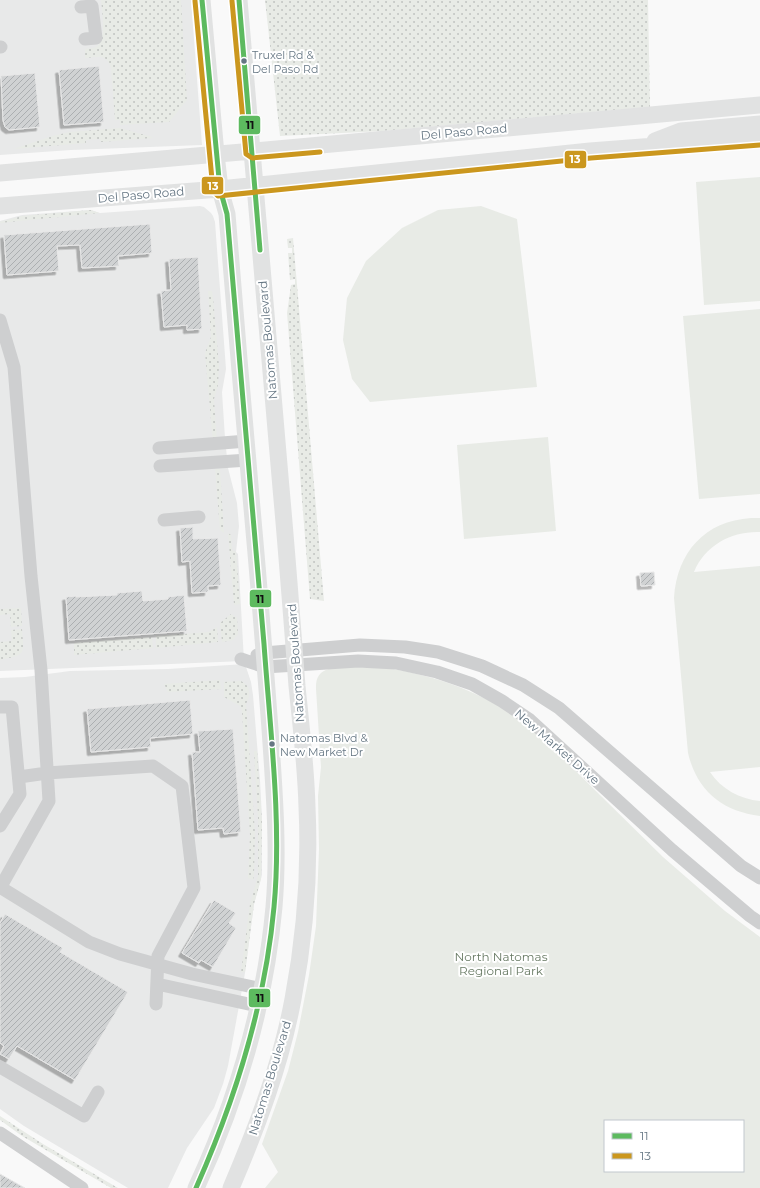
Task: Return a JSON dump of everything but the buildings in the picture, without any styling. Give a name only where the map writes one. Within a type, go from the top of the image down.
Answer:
[{"type":"main road","points":[[196,1188],[217,1140],[248,1052],[262,989],[274,908],[276,847],[275,803],[265,660],[247,441],[227,214],[220,189],[202,0]]},
{"type":"main road","name":"Natomas Boulevard","points":[[230,1188],[248,1148],[278,1062],[288,1022],[298,972],[307,888],[308,851],[308,806],[239,0]]},
{"type":"main road","name":"Del Paso Road","points":[[0,172],[252,151],[760,105]]},
{"type":"main road","points":[[638,148],[681,131],[760,124]]},
{"type":"main road","name":"Del Paso Road","points":[[0,206],[220,189],[590,151],[760,138]]},
{"type":"street","points":[[82,7],[92,6],[96,38],[85,39]]},
{"type":"street","points":[[0,320],[14,367],[31,576],[41,670],[49,801],[0,888],[88,942],[120,954],[158,965],[262,989]]},
{"type":"street","points":[[159,448],[247,441]]},
{"type":"street","points":[[160,466],[248,460]]},
{"type":"street","points":[[164,520],[199,517]]},
{"type":"street","name":"New Market Drive","points":[[295,658],[360,645],[405,647],[438,652],[482,666],[523,685],[559,708],[741,866],[760,878]]},
{"type":"street","name":"New Market Drive","points":[[265,660],[295,658],[396,663],[437,672],[472,684],[502,701],[530,720],[672,850],[760,923]]},
{"type":"street","points":[[0,707],[12,707],[20,794],[0,826]]},
{"type":"street","points":[[19,777],[47,773],[153,766],[182,786],[194,888],[158,956],[156,1004]]},
{"type":"street","points":[[157,984],[258,1006]]},
{"type":"street","points":[[0,1067],[84,1116],[98,1092]]},
{"type":"street","points":[[0,1133],[82,1188]]},
{"type":"shaded area","points":[[0,0],[191,0],[202,145],[71,150],[0,155]]},
{"type":"shaded area","points":[[200,206],[204,207],[211,213],[215,222],[226,369],[222,392],[225,438],[228,468],[237,503],[239,526],[236,552],[238,554],[244,661],[0,671],[0,221],[22,215],[91,210],[100,213]]},
{"type":"shaded area","points":[[245,664],[251,682],[253,695],[260,780],[262,875],[254,904],[245,973],[228,1066],[214,1108],[187,1148],[168,1188],[128,1188],[24,1126],[0,1109],[0,678],[25,677],[70,671],[168,669]]},
{"type":"green space","points":[[101,0],[181,0],[187,100],[169,122],[120,125],[120,120],[115,120],[111,68],[109,63],[101,57],[85,58],[85,49],[96,47],[102,37],[103,24]]},
{"type":"green space","points":[[265,0],[648,0],[650,107],[383,131],[280,136]]},
{"type":"green space","points":[[120,128],[152,138],[101,142],[100,139],[86,140],[86,143],[14,149],[52,136],[70,132]]},
{"type":"green space","points":[[760,177],[760,301],[704,305],[696,182]]},
{"type":"green space","points":[[481,206],[517,219],[537,387],[370,402],[352,379],[343,340],[347,298],[366,261],[402,228],[438,210]]},
{"type":"green space","points":[[91,210],[99,213],[0,223],[22,216]]},
{"type":"green space","points":[[293,238],[324,601],[310,599],[287,313],[291,285],[295,284],[295,279],[290,280],[288,253],[292,253],[292,248],[288,248],[287,239]]},
{"type":"green space","points":[[208,291],[212,291],[213,297],[219,366],[218,385],[214,399],[217,442],[213,442],[205,353],[211,337]]},
{"type":"green space","points":[[760,309],[760,494],[699,499],[683,316]]},
{"type":"green space","points":[[548,437],[556,531],[464,539],[457,445]]},
{"type":"green space","points":[[215,469],[220,469],[224,533],[220,530]]},
{"type":"green space","points":[[760,518],[760,532],[739,534],[730,537],[712,547],[699,562],[694,572],[760,566],[760,767],[710,772],[725,788],[745,798],[760,801],[760,816],[734,809],[713,797],[698,778],[692,766],[688,753],[674,598],[676,581],[681,567],[688,553],[696,542],[720,525],[735,520]]},
{"type":"green space","points":[[228,533],[231,535],[232,550],[236,552],[240,604],[234,605]]},
{"type":"green space","points":[[21,608],[22,626],[11,627],[10,614],[0,615],[0,609]]},
{"type":"green space","points":[[231,614],[237,618],[238,634],[233,640],[222,642],[220,623]]},
{"type":"green space","points":[[217,627],[218,642],[156,648],[156,636],[209,632]]},
{"type":"green space","points":[[22,629],[22,652],[15,657],[0,660],[0,642],[12,641],[11,630]]},
{"type":"green space","points":[[152,637],[153,648],[74,655],[74,643]]},
{"type":"green space","name":"North Natomas Regional Park","points":[[388,668],[420,675],[460,687],[503,708],[540,736],[663,857],[725,911],[760,937],[760,1188],[265,1188],[278,1172],[262,1144],[288,1071],[298,1032],[309,975],[316,926],[319,849],[318,796],[321,767],[316,689],[319,676],[327,669]]},
{"type":"green space","points":[[220,680],[221,689],[168,692],[164,684]]},
{"type":"green space","points":[[241,681],[247,685],[249,691],[249,697],[246,704],[255,833],[253,880],[248,878],[250,835],[242,711],[240,706],[224,697],[224,682]]},
{"type":"green space","points":[[254,751],[257,751],[262,821],[261,879],[254,904],[245,972],[241,972],[250,904],[258,876],[258,818]]},
{"type":"green space","points":[[0,1116],[43,1144],[118,1188],[111,1188],[22,1136],[0,1120]]},
{"type":"transit line","name":"11","points":[[196,1188],[224,1120],[247,1050],[256,1015],[270,944],[274,907],[277,842],[272,742],[227,214],[220,189],[202,0]]},
{"type":"transit line","name":"11","points":[[239,0],[260,250]]},
{"type":"transit line","name":"13","points":[[195,1],[213,190],[218,196],[591,158],[760,145]]},
{"type":"transit line","name":"13","points":[[232,1],[246,154],[252,158],[320,152]]},
{"type":"place","name":"Truxel Rd & Del Paso Rd","points":[[244,61]]},
{"type":"place","name":"Natomas Blvd & New Market Dr","points":[[272,744]]}]
